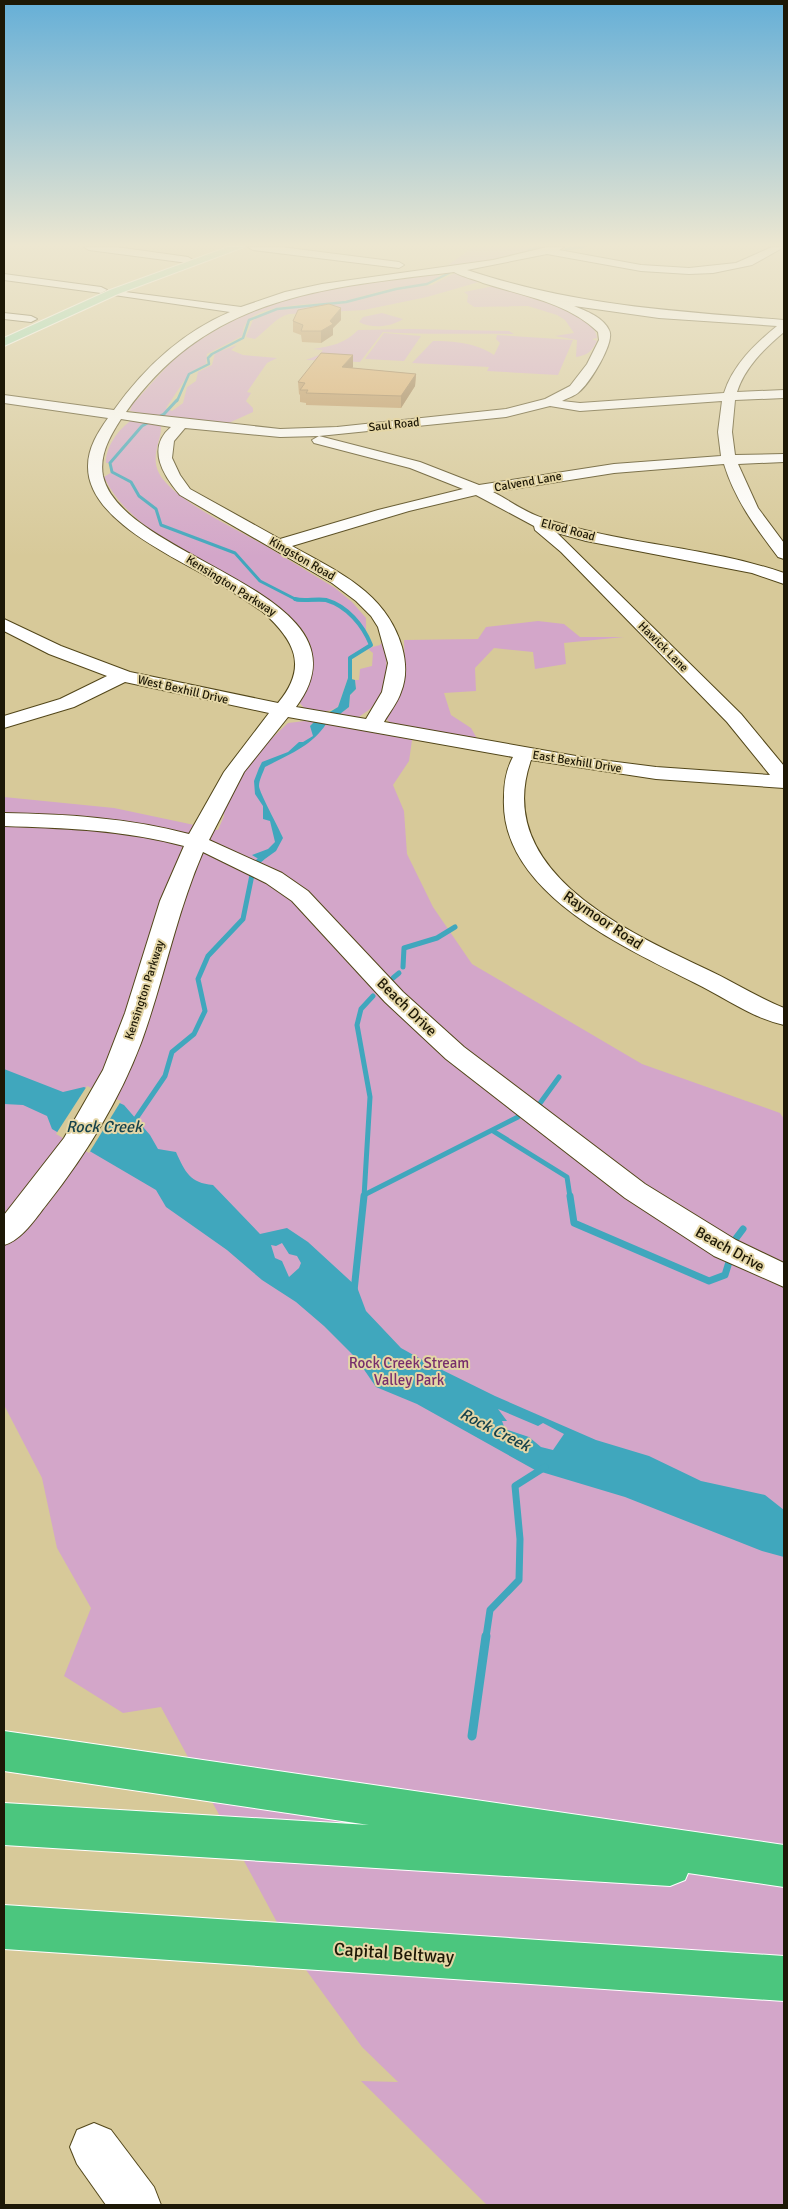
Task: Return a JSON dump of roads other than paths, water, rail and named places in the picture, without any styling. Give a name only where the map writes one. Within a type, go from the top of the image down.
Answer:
[{"type":"highway","points":[[4,1751],[784,1866]]},
{"type":"highway","points":[[4,1824],[784,1872]]},
{"type":"highway","name":"Capital Beltway","points":[[4,1927],[784,1979]]},
{"type":"street","name":"Kensington Parkway","points":[[4,1234],[23,1214],[68,1152],[106,1092],[126,1048],[175,895],[197,842],[232,776],[296,692],[305,666],[300,645],[286,621],[259,602],[138,529],[114,508],[101,489],[94,472],[96,453],[102,436],[118,414],[166,358],[176,350]]},
{"type":"street","points":[[550,402],[569,393],[582,382],[599,350]]},
{"type":"street","points":[[756,350],[738,372],[727,396],[724,421],[728,459],[750,507],[784,554]]},
{"type":"street","name":"Saul Road","points":[[335,437],[485,416],[550,402],[580,407],[727,396],[784,394]]},
{"type":"street","points":[[4,399],[182,424]]},
{"type":"street","points":[[4,414],[23,402]]},
{"type":"street","name":"Elrod Road","points":[[182,424],[335,437],[415,465],[478,490],[535,521],[598,538],[756,569],[784,579]]},
{"type":"street","name":"Kingston Road","points":[[182,424],[173,431],[165,447],[165,464],[170,476],[193,498],[338,579],[362,597],[387,627],[397,663],[392,692],[372,726]]},
{"type":"street","name":"Calvend Lane","points":[[279,545],[402,508],[478,490],[605,469],[728,459],[784,458]]},
{"type":"street","name":"Hawick Lane","points":[[535,521],[567,549],[734,718],[784,781]]},
{"type":"street","points":[[567,549],[598,538]]},
{"type":"street","name":"Elrod Road","points":[[756,569],[784,568]]},
{"type":"street","name":"West Bexhill Drive","points":[[4,624],[55,650],[123,676],[282,710],[372,726]]},
{"type":"street","points":[[4,722],[67,703],[123,676]]},
{"type":"street","name":"East Bexhill Drive","points":[[372,726],[525,753],[656,773],[784,781]]},
{"type":"street","name":"Raymoor Road","points":[[525,753],[520,760],[512,796],[512,812],[516,827],[531,857],[553,884],[605,925],[645,948],[784,1017]]},
{"type":"street","name":"Beach Drive","points":[[4,819],[93,823],[154,832],[197,842],[229,855],[274,878],[300,896],[394,997],[455,1053],[485,1077],[635,1191],[725,1248],[784,1276]]},
{"type":"street","points":[[94,2146],[136,2205]]},
{"type":"water","points":[[348,678],[355,680],[356,689],[350,695],[349,707],[340,714],[328,713],[338,707]]},
{"type":"water","points":[[314,722],[326,724],[307,744],[265,767],[261,776],[260,790],[283,838],[276,851],[262,861],[252,855],[268,849],[275,842],[270,821],[263,819],[263,806],[255,794],[254,781],[262,762],[288,752],[299,742],[303,742],[313,736],[310,726]]},
{"type":"water","name":"Rock Creek","points":[[4,1069],[63,1092],[84,1087],[124,1105],[150,1135],[158,1149],[176,1152],[189,1175],[199,1182],[213,1185],[260,1234],[287,1228],[308,1242],[357,1287],[366,1311],[401,1348],[495,1396],[596,1440],[649,1456],[701,1481],[765,1495],[784,1510],[784,1557],[762,1551],[625,1497],[535,1470],[417,1404],[376,1387],[356,1358],[324,1326],[296,1302],[262,1280],[227,1250],[166,1207],[156,1190],[52,1129],[47,1116],[23,1105],[4,1104]],"holes":[[[282,1243],[289,1254],[297,1256],[301,1263],[299,1268],[289,1277],[282,1261],[275,1258],[271,1245],[276,1246]],[[498,1409],[538,1426],[543,1423],[564,1434],[553,1450],[541,1447],[529,1437],[505,1429],[502,1421],[507,1421]]]},
{"type":"waterway","points":[[177,401],[189,374],[209,364],[208,358],[220,350]]},
{"type":"waterway","points":[[177,400],[164,414],[142,426],[110,463],[112,472],[131,482],[139,496],[156,509],[161,525],[235,553],[260,581],[295,599]]},
{"type":"waterway","points":[[295,599],[303,600]]},
{"type":"waterway","points":[[295,599],[303,600]]},
{"type":"waterway","points":[[303,600],[326,600],[334,603],[353,617],[364,630],[371,645],[350,658],[350,686]]},
{"type":"waterway","points":[[261,859],[266,855]]},
{"type":"waterway","points":[[133,1123],[165,1076],[172,1052],[194,1034],[205,1011],[198,979],[208,956],[243,919],[254,865],[262,858]]},
{"type":"waterway","points":[[403,967],[404,948],[437,938],[455,927]]},
{"type":"waterway","points":[[393,978],[399,973]]},
{"type":"waterway","points":[[364,1195],[370,1097],[357,1025],[361,1009],[373,996]]},
{"type":"waterway","points":[[538,1106],[559,1077]]},
{"type":"waterway","points":[[364,1195],[518,1117]]},
{"type":"waterway","points":[[493,1131],[567,1177],[570,1197]]},
{"type":"waterway","points":[[354,1291],[364,1196]]},
{"type":"waterway","points":[[570,1196],[574,1223],[709,1281],[725,1275],[729,1262]]},
{"type":"waterway","points":[[734,1241],[743,1229]]},
{"type":"waterway","points":[[486,1637],[490,1610],[519,1580],[520,1539],[515,1486],[545,1467]]},
{"type":"waterway","points":[[472,1736],[486,1636]]},
{"type":"park label","name":"Rock Creek Stream Valley Park","points":[[409,1372]]}]
